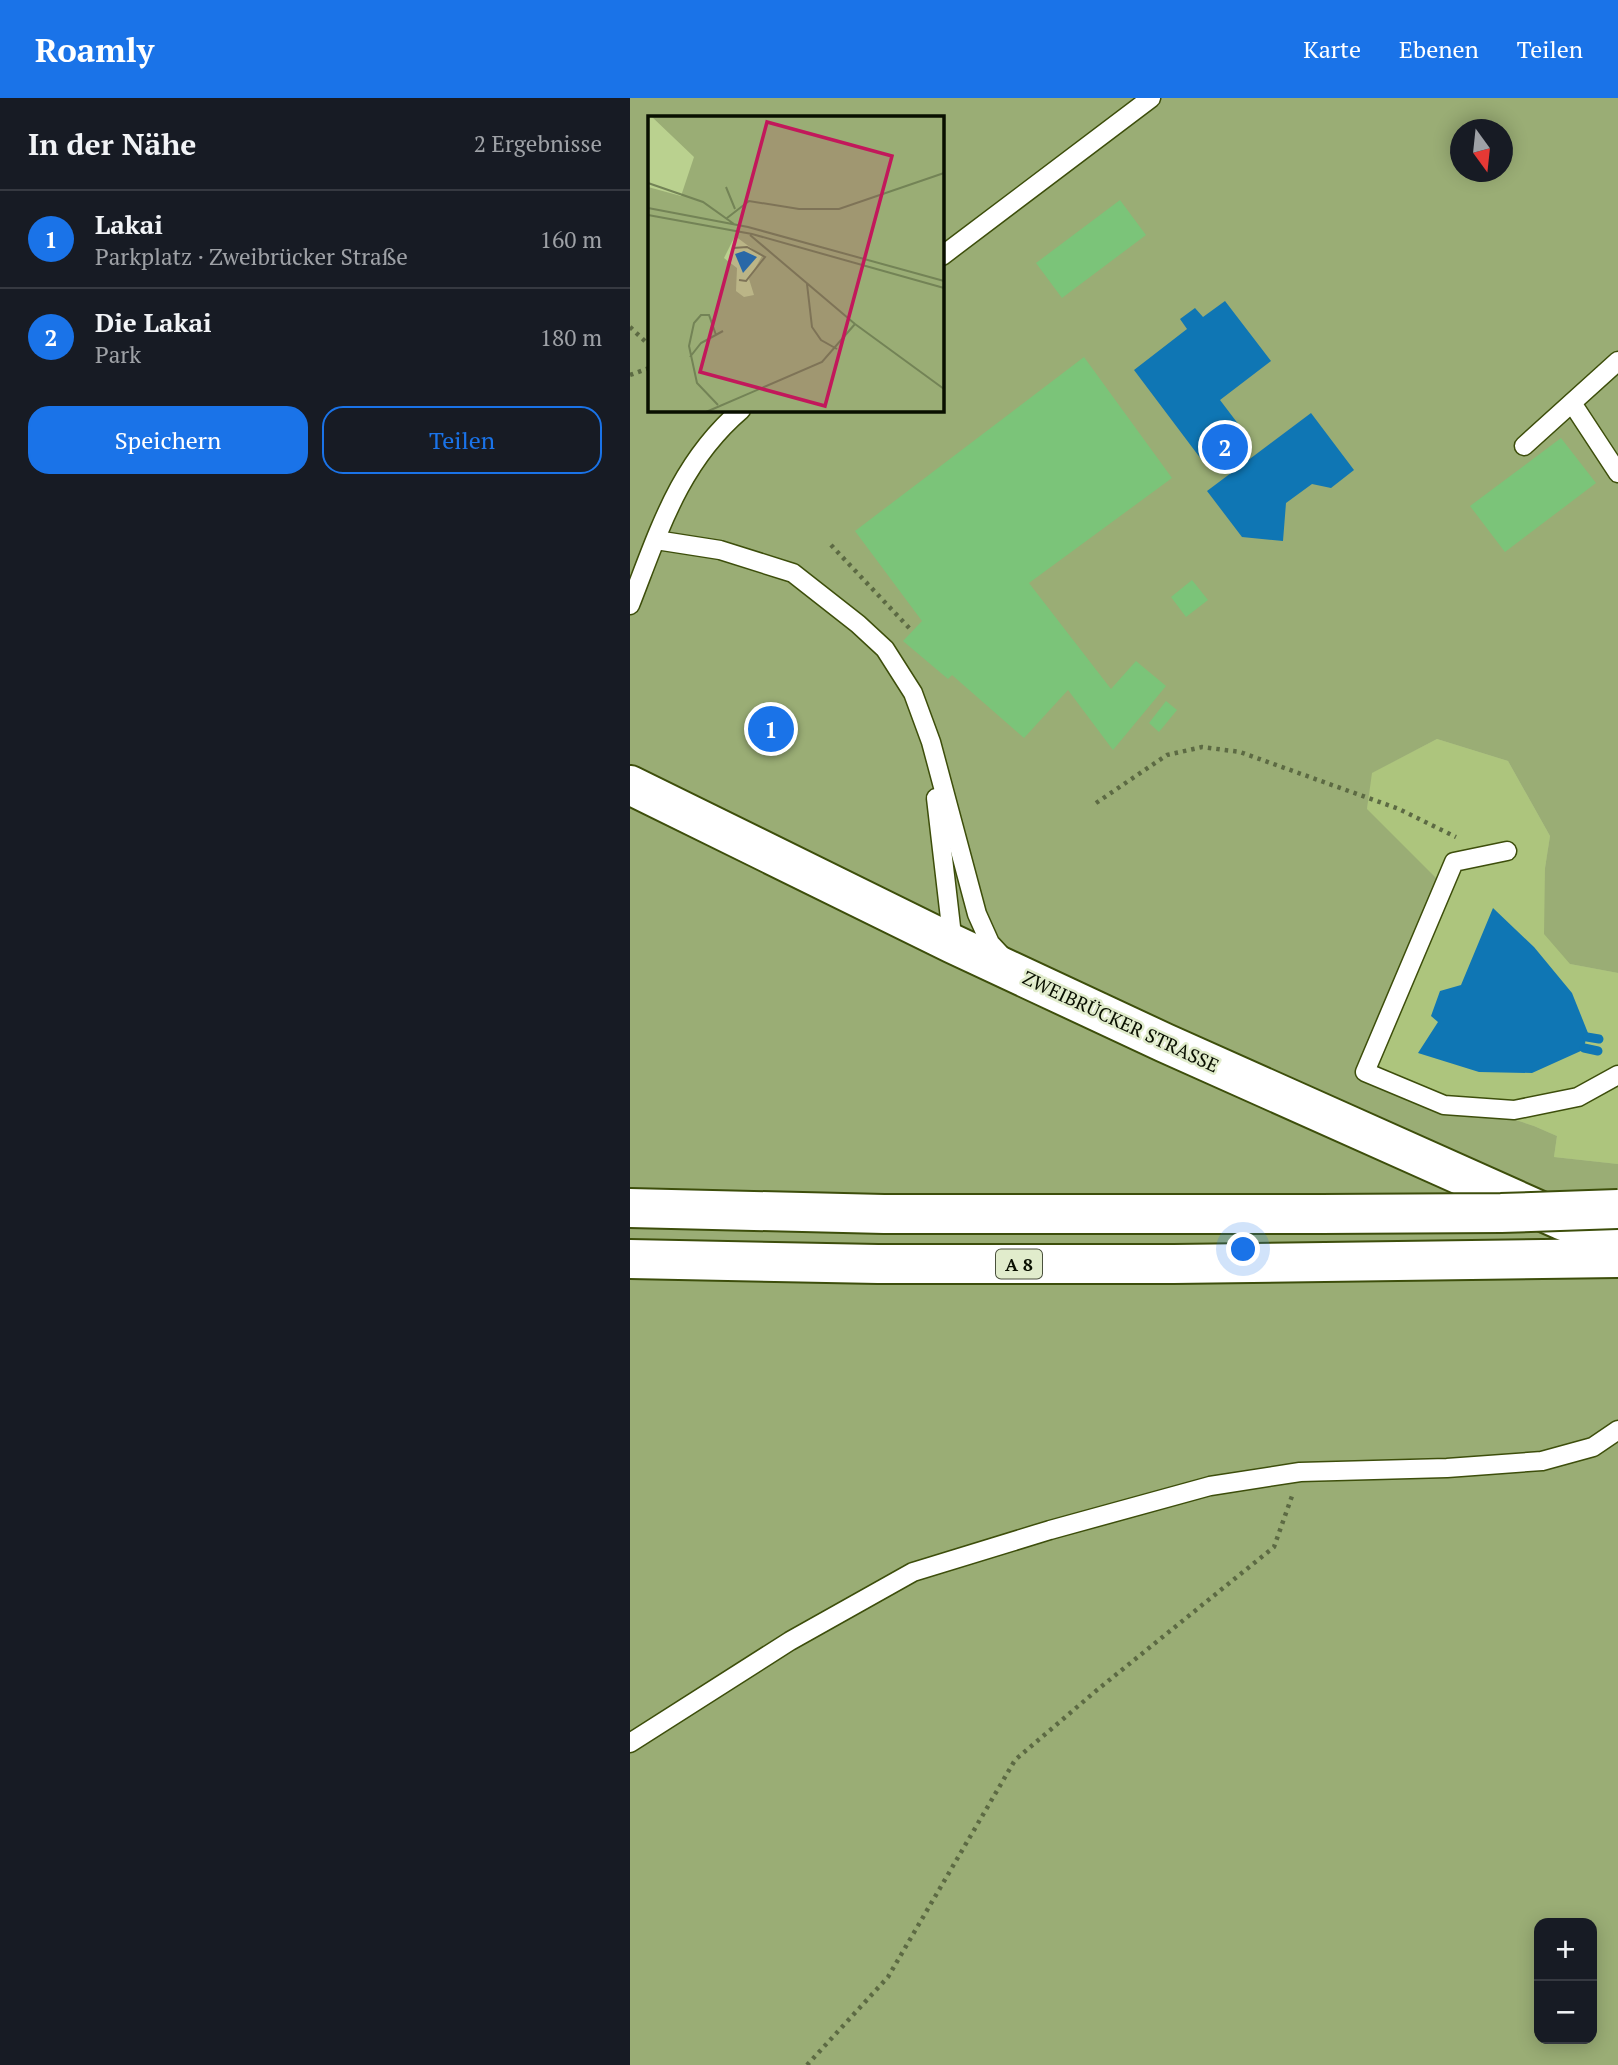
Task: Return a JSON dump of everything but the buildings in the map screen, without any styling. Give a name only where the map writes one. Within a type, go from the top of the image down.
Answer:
[{"type":"main road","name":"ZWEIBRÜCKER STRASSE","points":[[630,785],[953,944],[1166,1043],[1548,1214],[1618,1242]]},
{"type":"main road","points":[[630,1208],[884,1214],[1502,1213],[1618,1209]]},
{"type":"main road","name":"A 8","points":[[630,1259],[877,1264],[1408,1262],[1618,1258]]},
{"type":"lane","points":[[943,255],[1151,98]]},
{"type":"lane","points":[[1524,446],[1618,361]]},
{"type":"lane","points":[[1572,403],[1618,473]]},
{"type":"lane","points":[[630,605],[673,496],[694,460],[740,411]]},
{"type":"lane","points":[[656,540],[720,550],[793,573],[885,649],[913,693],[931,742],[977,914],[990,943],[1018,973]]},
{"type":"lane","points":[[931,742],[953,944]]},
{"type":"lane","points":[[1507,851],[1454,862],[1365,1072],[1444,1105],[1514,1110],[1578,1097],[1618,1075]]},
{"type":"lane","points":[[630,1743],[790,1641],[913,1572],[1050,1530],[1210,1486],[1300,1472],[1447,1468],[1542,1461],[1593,1447],[1618,1430]]},
{"type":"path","points":[[630,327],[648,344]]},
{"type":"path","points":[[630,375],[648,368]]},
{"type":"path","points":[[831,545],[912,631]]},
{"type":"path","points":[[885,649],[904,623]]},
{"type":"path","points":[[1096,803],[1167,755],[1202,747],[1240,752],[1399,809],[1461,840]]},
{"type":"path","points":[[807,2065],[888,1977],[1015,1760],[1274,1547],[1300,1472]]},
{"type":"shaded area","points":[[630,98],[1618,98],[1618,973],[1570,964],[1544,934],[1545,868],[1550,836],[1508,761],[1437,739],[1372,773],[1367,809],[1436,878],[1430,927],[1369,1043],[1385,1077],[1557,1136],[1554,1157],[1618,1164],[1618,2065],[630,2065]]},
{"type":"shaded area","points":[[1437,739],[1508,761],[1550,836],[1545,868],[1570,964],[1618,973],[1618,1164],[1554,1157],[1557,1136],[1385,1077],[1369,1043],[1367,809],[1371,773]]},
{"type":"water","points":[[1225,301],[1271,361],[1220,400],[1242,429],[1201,459],[1134,370],[1187,329],[1180,319],[1195,308],[1203,317]]},
{"type":"water","points":[[1311,413],[1354,470],[1331,488],[1312,484],[1286,503],[1283,541],[1242,537],[1207,491]]},
{"type":"water","points":[[1493,908],[1534,947],[1572,993],[1588,1033],[1583,1050],[1532,1073],[1479,1072],[1418,1053],[1438,1022],[1431,1016],[1440,991],[1461,985]]},
{"type":"waterway","points":[[1587,1037],[1599,1039]]},
{"type":"waterway","points":[[1584,1048],[1598,1051]]},
{"type":"place","name":"Die Lakai","points":[[1225,447]]},
{"type":"place","name":"Lakai","points":[[771,729]]}]
